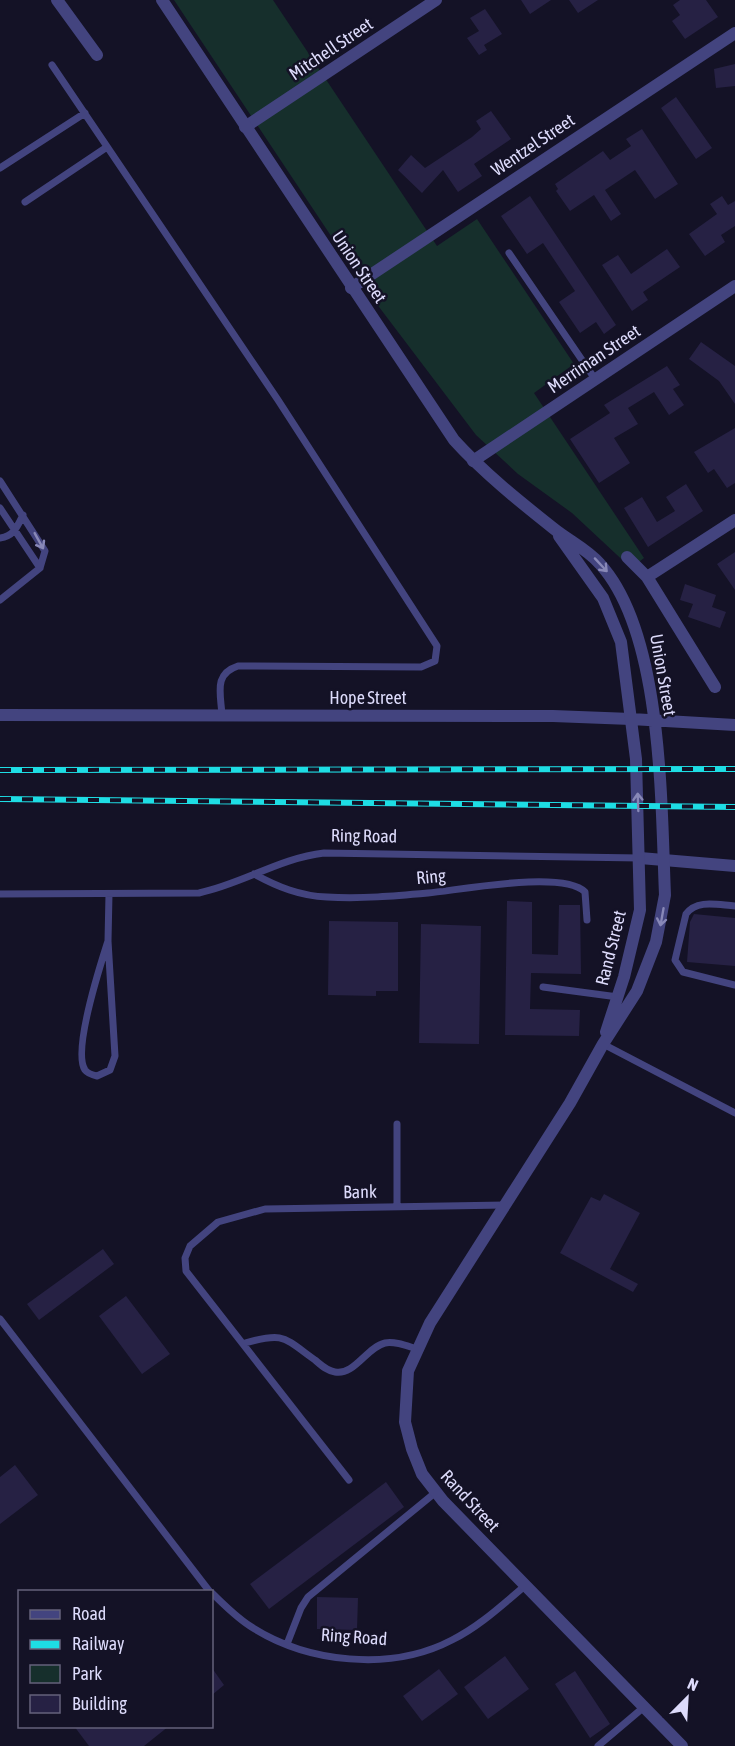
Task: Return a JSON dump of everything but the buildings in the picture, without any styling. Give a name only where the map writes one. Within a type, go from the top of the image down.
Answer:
[{"type":"street","points":[[57,0],[97,55]]},
{"type":"street","name":"Union Street","points":[[162,0],[438,419],[473,461],[555,530],[599,562],[625,600],[638,633],[653,720],[663,859]]},
{"type":"street","name":"Mitchell Street","points":[[245,127],[436,0]]},
{"type":"street","name":"Wentzel Street","points":[[351,288],[735,33]]},
{"type":"street","name":"Merriman Street","points":[[473,461],[735,286]]},
{"type":"street","points":[[647,577],[735,520]]},
{"type":"street","name":"Union Street","points":[[555,530],[610,611],[621,642],[636,759],[640,858]]},
{"type":"street","points":[[627,556],[647,577],[715,687]]},
{"type":"street","name":"Hope Street","points":[[0,716],[553,716],[735,725]]},
{"type":"street","name":"Ring Road","points":[[640,858],[735,866]]},
{"type":"street","name":"Rand Street","points":[[603,1044],[640,910],[640,858]]},
{"type":"street","name":"Rand Street","points":[[663,859],[662,916],[651,962],[623,1016],[603,1044],[570,1103],[430,1323],[408,1371],[405,1422],[422,1474],[436,1492],[682,1746]]},
{"type":"lane","points":[[52,65],[278,400],[437,646],[435,661],[422,667],[238,666],[230,669],[221,679],[222,716]]},
{"type":"lane","points":[[0,168],[85,113]]},
{"type":"lane","points":[[25,202],[107,147]]},
{"type":"lane","points":[[509,253],[595,379]]},
{"type":"lane","points":[[0,481],[45,551],[40,568],[0,600]]},
{"type":"lane","points":[[0,508],[40,568]]},
{"type":"lane","points":[[0,538],[9,536],[15,531],[22,515]]},
{"type":"lane","name":"Ring Road","points":[[0,894],[199,893],[221,888],[302,856],[324,853],[640,858]]},
{"type":"lane","name":"Ring","points":[[254,874],[277,886],[300,894],[327,897],[429,893],[500,884],[571,884],[585,892],[586,920]]},
{"type":"lane","points":[[108,941],[88,1001],[84,1042],[83,1065],[90,1074],[97,1077],[110,1070],[115,1056],[108,941],[109,894]]},
{"type":"lane","points":[[735,906],[699,904],[690,908],[686,914],[675,960],[683,972],[735,985]]},
{"type":"lane","points":[[543,987],[618,996]]},
{"type":"lane","points":[[603,1044],[735,1113]]},
{"type":"lane","points":[[397,1124],[398,1207]]},
{"type":"lane","name":"Bank","points":[[244,1343],[186,1271],[185,1258],[190,1246],[218,1222],[265,1209],[505,1205]]},
{"type":"lane","name":"Ring Road","points":[[0,1319],[209,1590]]},
{"type":"lane","points":[[349,1479],[244,1343],[277,1336],[286,1339],[335,1372],[344,1372],[378,1346],[387,1342],[417,1349]]},
{"type":"lane","points":[[287,1644],[301,1608],[308,1597],[436,1492]]},
{"type":"lane","name":"Ring Road","points":[[213,1594],[250,1626],[287,1644],[336,1657],[375,1660],[416,1654],[452,1641],[485,1620],[526,1585]]},
{"type":"lane","points":[[598,1746],[644,1707]]},
{"type":"green space","points":[[174,0],[273,0],[437,246],[477,219],[574,364],[534,393],[644,558],[631,568],[572,513],[518,474],[476,435],[373,299]]},
{"type":"railway","points":[[0,770],[735,769]]},
{"type":"railway","points":[[0,799],[735,807]]}]
